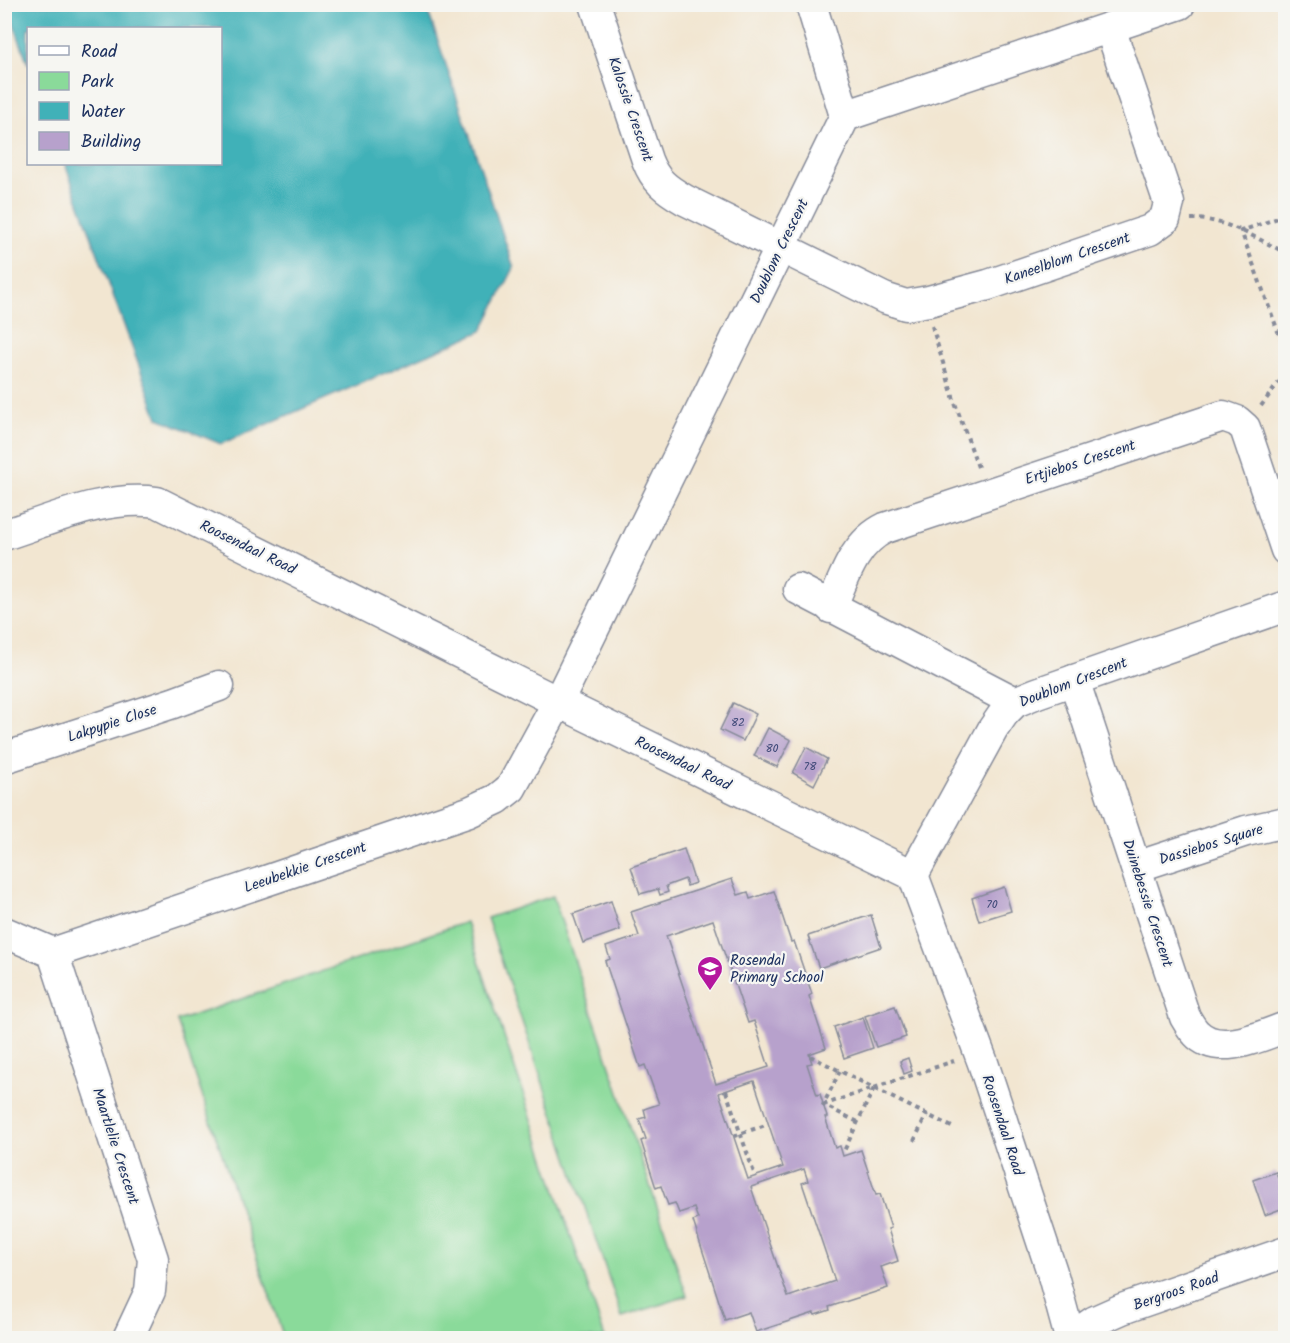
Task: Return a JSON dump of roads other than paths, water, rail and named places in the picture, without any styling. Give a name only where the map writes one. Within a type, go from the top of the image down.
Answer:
[{"type":"street","name":"Kalossie Crescent","points":[[596,4],[647,160],[661,185],[685,200],[782,246]]},
{"type":"street","points":[[811,4],[845,116],[1180,4]]},
{"type":"street","name":"Kaneelblom Crescent","points":[[782,246],[895,302],[906,305],[988,285],[1150,230],[1165,219],[1169,203],[1110,28]]},
{"type":"street","name":"Doublom Crescent","points":[[558,702],[845,116]]},
{"type":"street","name":"Ertjiebos Crescent","points":[[831,608],[858,551],[874,533],[1215,417],[1229,417],[1245,428],[1286,550]]},
{"type":"street","name":"Roosendaal Road","points":[[4,535],[111,501],[137,499],[157,502],[558,702],[913,875],[983,1063],[1049,1263],[1070,1338]]},
{"type":"street","points":[[798,589],[1015,702]]},
{"type":"street","name":"Doublom Crescent","points":[[913,875],[993,729],[1015,702],[1286,606]]},
{"type":"street","name":"Duinebessie Crescent","points":[[1074,680],[1185,1017],[1197,1035],[1211,1042],[1237,1044],[1286,1027]]},
{"type":"street","name":"Lakpypie Close","points":[[4,758],[174,703],[219,686]]},
{"type":"street","name":"Leeubekkie Crescent","points":[[53,953],[484,806],[511,788],[558,702]]},
{"type":"street","name":"Dassiebos Square","points":[[1136,867],[1246,831],[1286,822]]},
{"type":"street","points":[[4,932],[53,953]]},
{"type":"street","name":"Maartlelie Crescent","points":[[53,953],[153,1259],[150,1291],[128,1338]]},
{"type":"street","name":"Bergroos Road","points":[[1070,1338],[1095,1322],[1122,1310],[1286,1252]]},
{"type":"water","points":[[7,5],[426,5],[514,268],[482,331],[221,444],[158,418],[65,165],[222,165],[222,27],[27,27],[27,61]]},
{"type":"place","name":"Rosendal Primary School","points":[[710,992]]}]
